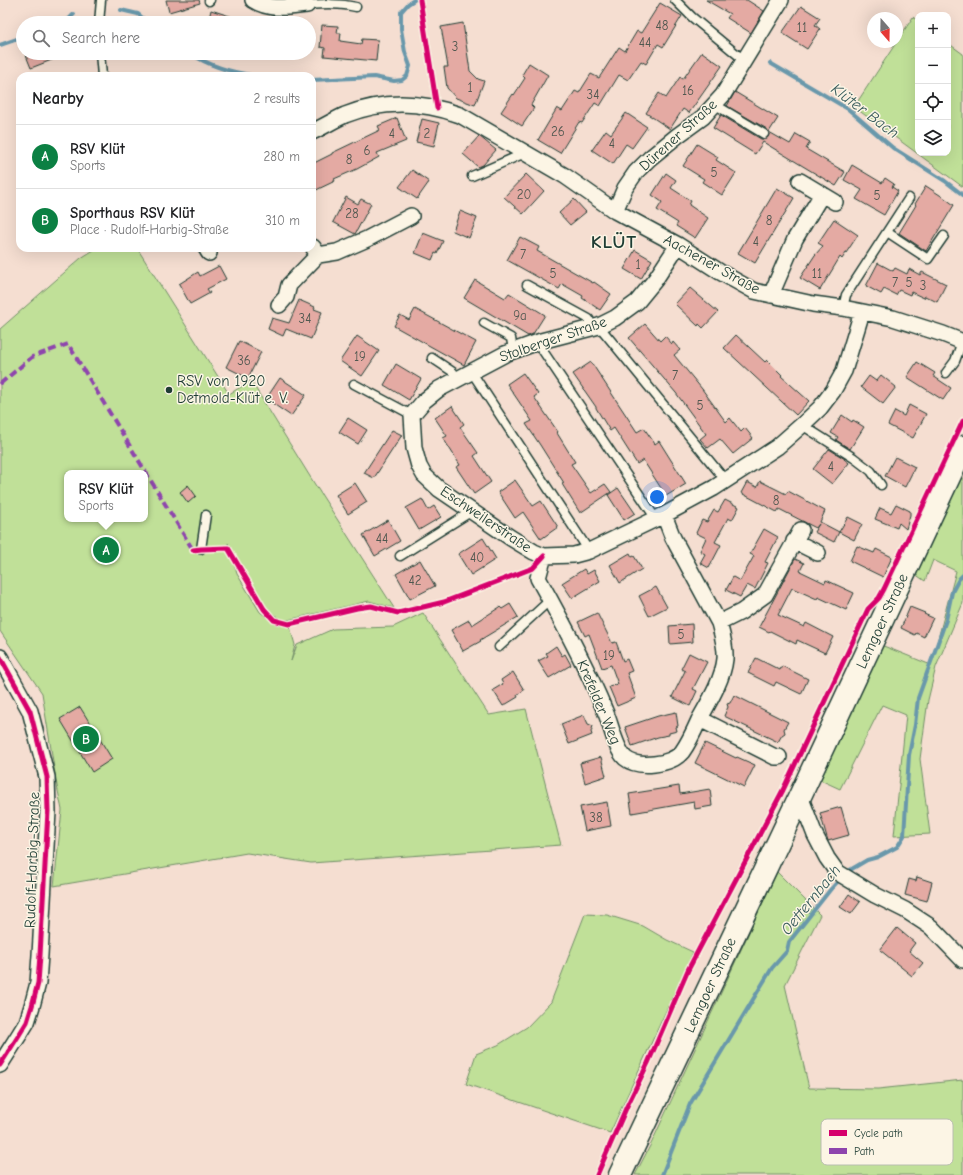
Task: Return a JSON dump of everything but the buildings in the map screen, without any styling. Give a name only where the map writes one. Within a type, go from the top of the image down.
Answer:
[{"type":"main road","name":"Lemgoer Straße","points":[[620,1175],[800,796],[910,548],[948,467],[963,447]]},
{"type":"street","points":[[253,0],[261,5],[271,7],[282,8],[307,5]]},
{"type":"street","name":"Dürener Straße","points":[[615,211],[625,188],[636,172],[656,154],[703,117],[723,95],[781,0]]},
{"type":"street","name":"Aachener Straße","points":[[316,130],[345,115],[372,107],[389,104],[422,105],[448,110],[487,130],[565,176],[615,211],[678,244],[720,272],[754,291],[813,304],[843,308],[893,318],[943,334],[962,342]]},
{"type":"street","points":[[800,181],[835,202]]},
{"type":"street","points":[[772,296],[795,239],[822,194]]},
{"type":"street","points":[[316,251],[337,252],[367,239],[411,216]]},
{"type":"street","name":"Stolberger Straße","points":[[412,415],[424,401],[439,389],[505,354],[537,342],[595,326],[615,318],[637,302],[655,280],[678,244]]},
{"type":"street","points":[[279,305],[286,297],[289,285],[314,252]]},
{"type":"street","name":"Eschweilerstraße","points":[[412,415],[413,439],[419,466],[424,475],[439,489],[534,552],[544,556],[574,555],[589,551],[660,517],[726,480],[777,448],[820,408],[833,391],[844,371],[862,312]]},
{"type":"street","name":"Krefelder Weg","points":[[544,556],[538,578],[580,657],[605,711],[620,751],[626,759],[637,764],[666,762],[682,752],[718,683],[725,659],[722,637],[718,623],[673,538],[660,517]]},
{"type":"street","points":[[718,623],[741,612],[765,594],[797,536],[818,553]]},
{"type":"street","name":"Rudolf-Harbig-Straße","points":[[0,657],[30,711],[47,777],[48,811],[38,983],[27,1022],[0,1065]]},
{"type":"street","points":[[700,719],[778,758]]},
{"type":"street","points":[[800,796],[815,835],[827,858],[837,872],[875,895],[905,910],[931,927],[963,960]]},
{"type":"lane","points":[[100,16],[102,0]]},
{"type":"lane","points":[[675,0],[692,17],[745,61]]},
{"type":"lane","points":[[307,5],[326,4],[356,7]]},
{"type":"lane","points":[[101,60],[102,72]]},
{"type":"lane","points":[[714,104],[764,134]]},
{"type":"lane","points":[[472,176],[525,153]]},
{"type":"lane","points":[[843,308],[846,295],[909,198]]},
{"type":"lane","points":[[887,232],[928,259],[944,236]]},
{"type":"lane","points":[[527,285],[589,319],[726,480]]},
{"type":"lane","points":[[484,323],[511,338],[513,351]]},
{"type":"lane","points":[[537,342],[660,517]]},
{"type":"lane","points":[[946,373],[955,361],[962,342]]},
{"type":"lane","points":[[432,358],[453,372],[457,379]]},
{"type":"lane","points":[[471,371],[589,551]]},
{"type":"lane","points":[[354,384],[412,415]]},
{"type":"lane","points":[[802,425],[854,458],[870,471],[880,484]]},
{"type":"lane","points":[[400,556],[472,511]]},
{"type":"lane","points":[[200,549],[206,516]]},
{"type":"lane","points":[[499,647],[550,600]]},
{"type":"green space","points":[[913,17],[915,19],[915,152],[854,107],[893,48],[903,48],[903,32]]},
{"type":"green space","points":[[951,45],[963,54],[963,187],[921,156],[951,156]]},
{"type":"green space","points":[[91,252],[140,252],[229,394],[251,381],[394,608],[369,601],[283,621],[268,610],[255,588],[241,569],[228,543],[237,574],[260,612],[276,624],[290,627],[295,645],[291,661],[297,645],[333,629],[393,627],[423,613],[489,715],[526,709],[561,845],[311,863],[247,853],[54,886],[62,810],[42,693],[0,631],[0,329],[81,258]]},
{"type":"green space","points":[[963,472],[963,603],[936,667],[928,700],[920,759],[930,834],[894,836],[906,715],[882,705],[840,789],[816,778],[881,645],[931,665],[956,571],[933,560],[925,581],[915,574]]},
{"type":"green space","points":[[777,872],[820,915],[785,985],[809,1088],[878,1089],[963,1080],[963,1175],[635,1175],[652,1142]]},
{"type":"green space","points":[[585,914],[607,915],[643,926],[667,940],[693,952],[610,1133],[466,1084],[476,1054],[498,1045],[527,1027],[551,1002]]},
{"type":"waterway","name":"Klüter Bach","points":[[316,80],[374,77],[394,81],[402,80],[407,76],[410,66],[405,52],[401,29],[401,12],[414,0]]},
{"type":"waterway","name":"Klüter Bach","points":[[121,10],[138,14],[140,16]]},
{"type":"waterway","name":"Klüter Bach","points":[[0,45],[16,39]]},
{"type":"waterway","name":"Klüter Bach","points":[[201,60],[236,72]]},
{"type":"waterway","name":"Klüter Bach","points":[[770,63],[848,109],[893,148],[945,181],[963,195]]},
{"type":"waterway","name":"Oetternbach","points":[[846,874],[867,860],[878,857],[897,847],[904,836],[909,755],[915,725],[918,698],[946,620],[952,592],[963,575]]},
{"type":"waterway","name":"Oetternbach","points":[[662,1175],[690,1104],[772,968],[787,951],[789,942],[841,878]]},
{"type":"marked path","points":[[0,384],[32,357],[68,344],[144,470]]},
{"type":"marked path","points":[[148,476],[193,550],[196,550]]},
{"type":"cycle path","points":[[420,0],[437,108]]},
{"type":"cycle path","points":[[597,1175],[688,970],[783,790],[868,609],[879,598],[884,589],[963,421]]},
{"type":"cycle path","points":[[193,550],[228,548],[264,609],[274,620],[289,624],[371,606],[398,613],[444,602],[533,568],[544,556]]},
{"type":"cycle path","points":[[0,657],[30,711],[47,777],[48,811],[38,983],[27,1022],[0,1065]]},
{"type":"place","name":"RSV von 1920 Detmold-Klüt e. V.","points":[[169,390]]},
{"type":"place","name":"RSV Klüt","points":[[106,550]]},
{"type":"place","name":"Sporthaus RSV Klüt","points":[[86,739]]},
{"type":"district","name":"KLÜT","points":[[614,242]]}]
